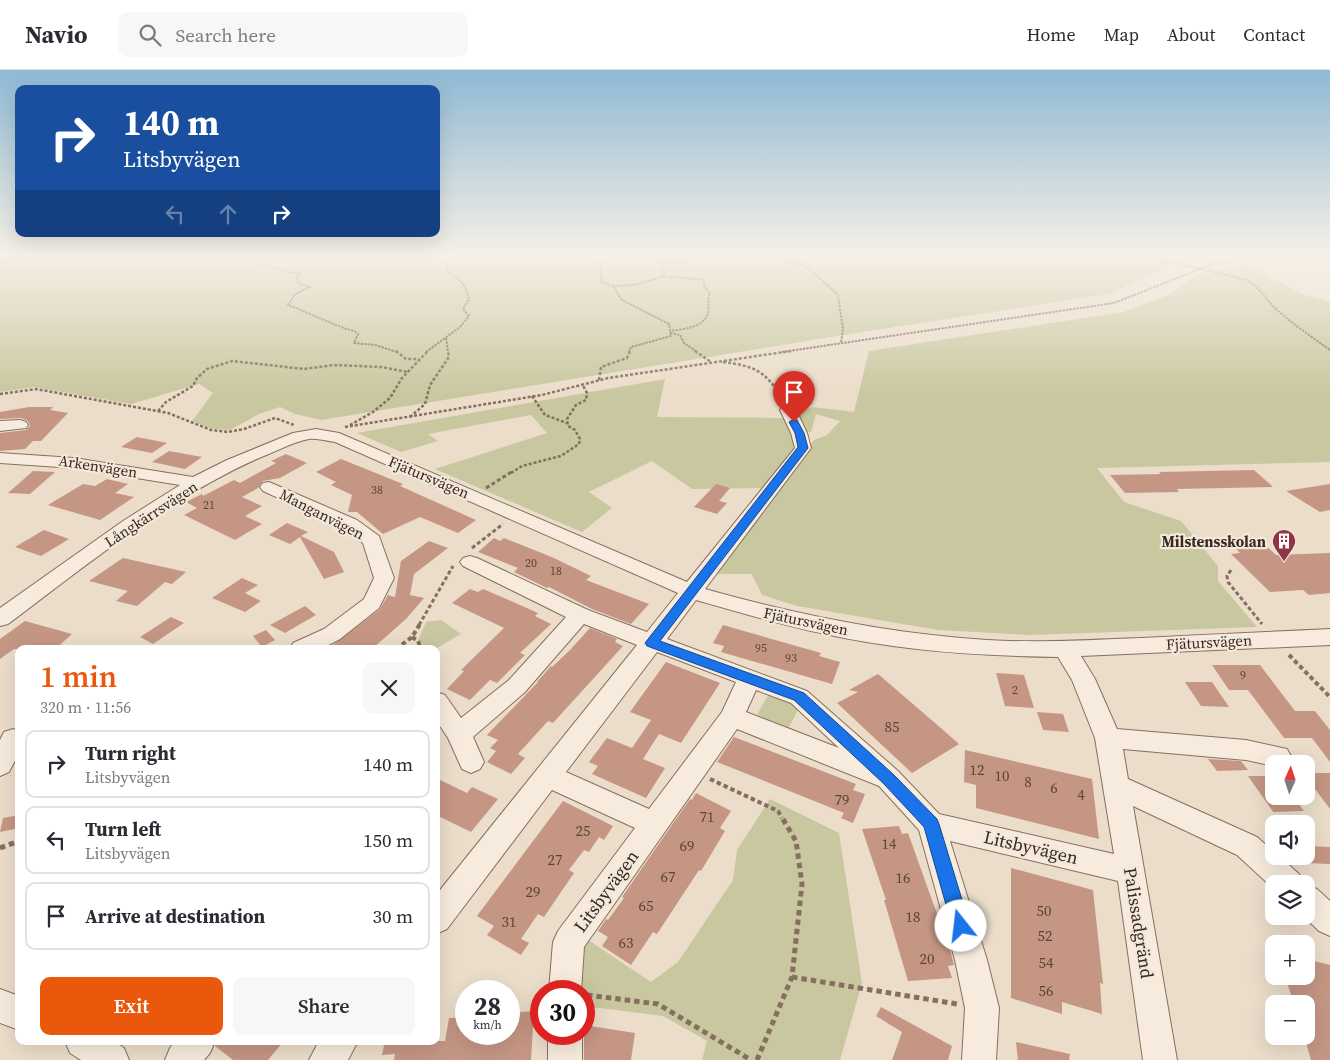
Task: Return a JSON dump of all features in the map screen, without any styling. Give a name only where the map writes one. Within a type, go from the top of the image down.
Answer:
[{"type":"street","points":[[440,914],[651,643],[693,592],[803,448],[800,433],[788,410]]},
{"type":"street","points":[[0,426],[20,425]]},
{"type":"street","name":"Fjätursvägen","points":[[315,434],[339,438],[693,592],[762,612],[853,631],[916,641],[987,648],[1065,649],[1330,637]]},
{"type":"street","name":"Långkärrsvägen","points":[[0,619],[120,533],[195,483],[252,454],[288,440],[315,434]]},
{"type":"street","name":"Arkenvägen","points":[[0,458],[37,458],[96,464],[195,483]]},
{"type":"street","name":"Manganvägen","points":[[269,488],[350,524],[372,540],[384,578],[372,603],[332,634],[309,645]]},
{"type":"street","points":[[466,557],[580,615],[799,697],[889,779],[931,824],[971,960],[982,1008],[979,1060]]},
{"type":"street","points":[[459,734],[517,686],[580,615]]},
{"type":"street","name":"Palissadgränd","points":[[1065,649],[1083,679],[1108,738],[1131,871],[1160,1060]]},
{"type":"street","name":"Litsbyvägen","points":[[565,980],[569,942],[732,717],[749,679]]},
{"type":"street","points":[[440,707],[459,734],[471,762]]},
{"type":"street","points":[[732,717],[889,779]]},
{"type":"street","points":[[0,765],[11,738]]},
{"type":"street","points":[[1108,738],[1246,750],[1273,755]]},
{"type":"street","points":[[548,776],[654,824]]},
{"type":"street","points":[[1116,786],[1247,846],[1279,875]]},
{"type":"street","name":"Litsbyvägen","points":[[931,824],[1131,871]]},
{"type":"street","points":[[1315,908],[1330,922]]},
{"type":"street","points":[[0,1006],[15,1012]]},
{"type":"street","points":[[88,1045],[112,1060]]},
{"type":"street","points":[[182,1060],[195,1045]]},
{"type":"street","points":[[326,1060],[338,1045]]},
{"type":"street","points":[[564,1045],[565,1060]]},
{"type":"path","points":[[290,302],[288,305],[323,318],[345,329],[355,331],[358,334],[354,343],[361,346],[376,345],[396,351],[406,359],[419,359]]},
{"type":"path","points":[[347,426],[373,412],[390,398],[402,378],[419,359],[460,327],[470,316],[463,309],[467,302]]},
{"type":"path","points":[[599,380],[601,367],[627,358],[631,347],[642,342],[658,342],[671,336],[669,324],[627,302]]},
{"type":"path","points":[[670,332],[692,327],[705,320],[708,314],[707,302]]},
{"type":"path","points":[[839,302],[843,329],[841,343]]},
{"type":"path","points":[[0,394],[36,389],[158,411],[211,430],[228,432],[244,429],[275,418],[315,434],[347,426],[532,396],[599,380],[1116,302]]},
{"type":"path","points":[[1270,302],[1290,321],[1330,350]]},
{"type":"path","points":[[670,332],[680,335],[684,343],[712,362]]},
{"type":"path","points":[[409,417],[425,404],[430,385],[449,357],[446,338]]},
{"type":"path","points":[[158,411],[166,402],[193,386],[197,378],[207,369],[232,361],[304,369],[334,365],[381,367],[408,372]]},
{"type":"path","points":[[718,361],[759,369],[772,381],[788,410]]},
{"type":"path","points":[[567,423],[567,419],[576,406],[586,400],[586,393],[582,384]]},
{"type":"path","points":[[473,496],[522,466],[562,456],[579,444],[580,439],[575,430],[568,426],[567,423],[545,415],[532,396]]},
{"type":"path","points":[[401,645],[412,637],[466,557],[515,515]]},
{"type":"path","points":[[412,637],[418,641],[420,645]]},
{"type":"path","points":[[692,771],[778,811],[796,841],[802,884],[792,978],[757,1060]]},
{"type":"path","points":[[0,848],[15,842]]},
{"type":"path","points":[[792,978],[982,1008]]},
{"type":"path","points":[[595,996],[658,1004],[751,1060]]},
{"type":"green space","points":[[0,302],[1056,302],[321,420],[295,414],[280,407],[259,414],[230,430],[212,429],[192,421],[213,393],[199,384],[131,404],[34,387],[0,392]]},
{"type":"green space","points":[[1149,302],[1330,302],[1330,462],[1097,468],[1124,502],[1181,521],[1218,566],[1218,581],[1257,627],[1030,635],[938,630],[797,606],[762,595],[752,574],[716,574],[814,440],[827,435],[840,421],[816,414],[811,432],[803,431],[796,413],[813,407],[854,412],[869,351],[1123,312]]},
{"type":"green space","points":[[665,379],[657,417],[783,418],[796,440],[795,447],[766,488],[692,489],[652,461],[589,492],[612,508],[582,532],[435,469],[547,433],[531,415],[428,434],[438,441],[401,452],[357,433]]},
{"type":"green space","points":[[441,620],[461,634],[440,646],[424,645],[418,641],[426,622]]},
{"type":"green space","points":[[768,695],[800,706],[789,727],[757,715]]},
{"type":"green space","points":[[770,799],[839,833],[862,983],[840,1060],[702,1060],[707,1041],[663,1016],[595,1007],[595,980],[572,980],[573,969],[585,938],[651,982],[678,962],[733,880],[737,850]]},
{"type":"building","points":[[29,407],[53,407],[50,410],[68,413],[41,441],[33,441],[25,449],[0,451],[0,433],[26,430],[30,426],[28,421],[21,418],[0,419],[0,412]]},
{"type":"building","points":[[137,437],[167,443],[152,453],[121,447]]},
{"type":"building","points":[[169,451],[202,457],[185,469],[152,462]]},
{"type":"building","points":[[286,454],[307,463],[280,478],[263,481],[258,488],[242,497],[262,506],[245,516],[262,524],[235,540],[184,515],[197,508],[186,502],[202,494],[203,496],[234,480],[240,483],[276,463],[271,461]]},
{"type":"building","points":[[341,459],[403,484],[400,486],[476,520],[458,533],[420,517],[383,534],[357,512],[348,512],[352,495],[331,485],[336,482],[316,472]]},
{"type":"building","name":"Milstensskolan","points":[[1254,470],[1273,487],[1177,489],[1179,492],[1125,493],[1110,475],[1161,474],[1159,472]]},
{"type":"building","points":[[33,471],[55,472],[30,494],[8,493]]},
{"type":"building","points":[[107,479],[128,484],[115,493],[134,497],[100,520],[48,505],[83,484],[95,486]]},
{"type":"building","points":[[716,484],[730,488],[719,501],[727,503],[717,514],[694,507]]},
{"type":"building","points":[[1330,484],[1330,510],[1320,512],[1286,491]]},
{"type":"building","points":[[287,523],[308,532],[301,536],[334,552],[344,572],[324,579],[300,537],[290,544],[269,535]]},
{"type":"building","points":[[44,530],[69,539],[41,556],[15,547]]},
{"type":"building","points":[[494,538],[500,541],[504,538],[554,558],[591,576],[586,580],[649,604],[631,624],[592,609],[514,572],[518,568],[478,552]]},
{"type":"building","points":[[429,541],[448,548],[414,574],[410,595],[424,598],[407,618],[377,645],[333,645],[380,609],[388,595],[395,597],[401,561]]},
{"type":"building","name":"Milstensskolan","points":[[1263,543],[1276,555],[1330,553],[1330,593],[1309,595],[1303,590],[1270,592],[1231,554],[1240,553],[1232,544]]},
{"type":"building","points":[[123,558],[186,572],[172,584],[165,582],[137,606],[116,601],[128,591],[89,581]]},
{"type":"building","points":[[242,578],[258,585],[245,593],[261,601],[245,612],[212,598]]},
{"type":"building","points":[[470,589],[478,592],[483,589],[511,601],[538,613],[535,616],[551,624],[520,653],[525,655],[497,683],[490,680],[470,700],[447,689],[464,671],[461,670],[504,628],[452,603]]},
{"type":"building","points":[[305,606],[316,615],[285,633],[270,625]]},
{"type":"building","points":[[171,617],[184,623],[153,644],[140,637]]},
{"type":"building","points":[[25,621],[72,634],[60,645],[15,645],[15,649],[0,659],[0,639]]},
{"type":"building","points":[[723,625],[821,653],[819,656],[840,662],[832,684],[721,652],[724,646],[713,643]]},
{"type":"building","points":[[590,628],[617,639],[615,642],[623,646],[553,723],[548,721],[518,754],[525,758],[511,774],[487,762],[496,751],[490,748],[498,740],[487,735],[551,666],[570,650]]},
{"type":"building","points":[[266,630],[275,640],[266,645],[260,645],[253,636]]},
{"type":"building","points":[[666,662],[720,683],[681,743],[659,734],[643,759],[665,768],[646,798],[592,774],[598,766],[589,762],[607,738],[632,748],[651,720],[630,712]]},
{"type":"building","points":[[1212,665],[1260,665],[1295,711],[1315,711],[1330,730],[1330,762],[1312,738],[1284,738],[1248,690],[1229,690]]},
{"type":"building","points":[[996,673],[1024,675],[1034,708],[1005,706]]},
{"type":"building","points":[[878,674],[959,744],[912,773],[837,703],[858,692],[849,690]]},
{"type":"building","points":[[1185,682],[1212,682],[1229,707],[1201,706]]},
{"type":"building","points":[[1037,712],[1063,714],[1069,732],[1043,730]]},
{"type":"building","points":[[734,737],[856,784],[853,790],[865,794],[853,823],[841,818],[844,813],[717,762]]},
{"type":"building","points":[[965,750],[1092,779],[1099,839],[976,808],[976,785],[964,782]]},
{"type":"building","points":[[1208,759],[1241,761],[1248,770],[1217,771]]},
{"type":"building","points":[[1315,773],[1330,773],[1330,809],[1315,789]]},
{"type":"building","points":[[1248,776],[1265,776],[1265,800]]},
{"type":"building","points":[[440,780],[467,793],[472,787],[498,799],[471,832],[440,817]]},
{"type":"building","points":[[696,793],[731,811],[720,828],[725,831],[701,871],[699,870],[657,934],[653,932],[631,965],[602,946],[608,937],[598,931],[624,898],[622,897]]},
{"type":"building","points":[[563,801],[613,826],[604,840],[599,837],[589,852],[584,850],[569,870],[574,873],[544,917],[538,914],[521,939],[529,943],[521,955],[487,935],[494,926],[477,916]]},
{"type":"building","points":[[1268,805],[1300,805],[1304,811],[1274,812]]},
{"type":"building","points":[[15,816],[15,829],[0,832],[3,818]]},
{"type":"building","points":[[899,826],[902,834],[908,833],[951,953],[954,965],[948,966],[952,978],[908,981],[884,900],[886,900],[862,829]]},
{"type":"building","points":[[1315,846],[1330,847],[1330,864],[1315,863]]},
{"type":"building","points":[[1011,868],[1093,890],[1103,984],[1100,983],[1102,1014],[1062,1002],[1062,1014],[1011,998]]},
{"type":"building","points":[[1315,961],[1330,965],[1330,1060],[1311,1060],[1307,1045],[1315,1045],[1315,995],[1291,995],[1288,985],[1315,985]]},
{"type":"building","points":[[881,1007],[952,1046],[948,1060],[892,1060],[902,1032],[876,1016]]},
{"type":"building","points":[[530,1011],[531,1060],[394,1060],[395,1054],[382,1055],[384,1045],[440,1045],[440,1041],[445,1041],[449,1018],[455,1018],[455,1045],[520,1045],[520,1012]]},
{"type":"building","points":[[595,1027],[635,1033],[631,1060],[584,1060],[584,1045],[595,1045]]},
{"type":"building","points":[[1016,1042],[1070,1054],[1069,1060],[1018,1060]]},
{"type":"building","points":[[281,1045],[268,1060],[233,1060],[215,1046]]},
{"type":"place","name":"Milstensskolan","points":[[1284,562]]},
{"type":"route","points":[[794,422],[800,433],[803,448],[693,592],[651,643],[799,697],[889,779],[931,824],[961,926]]}]
